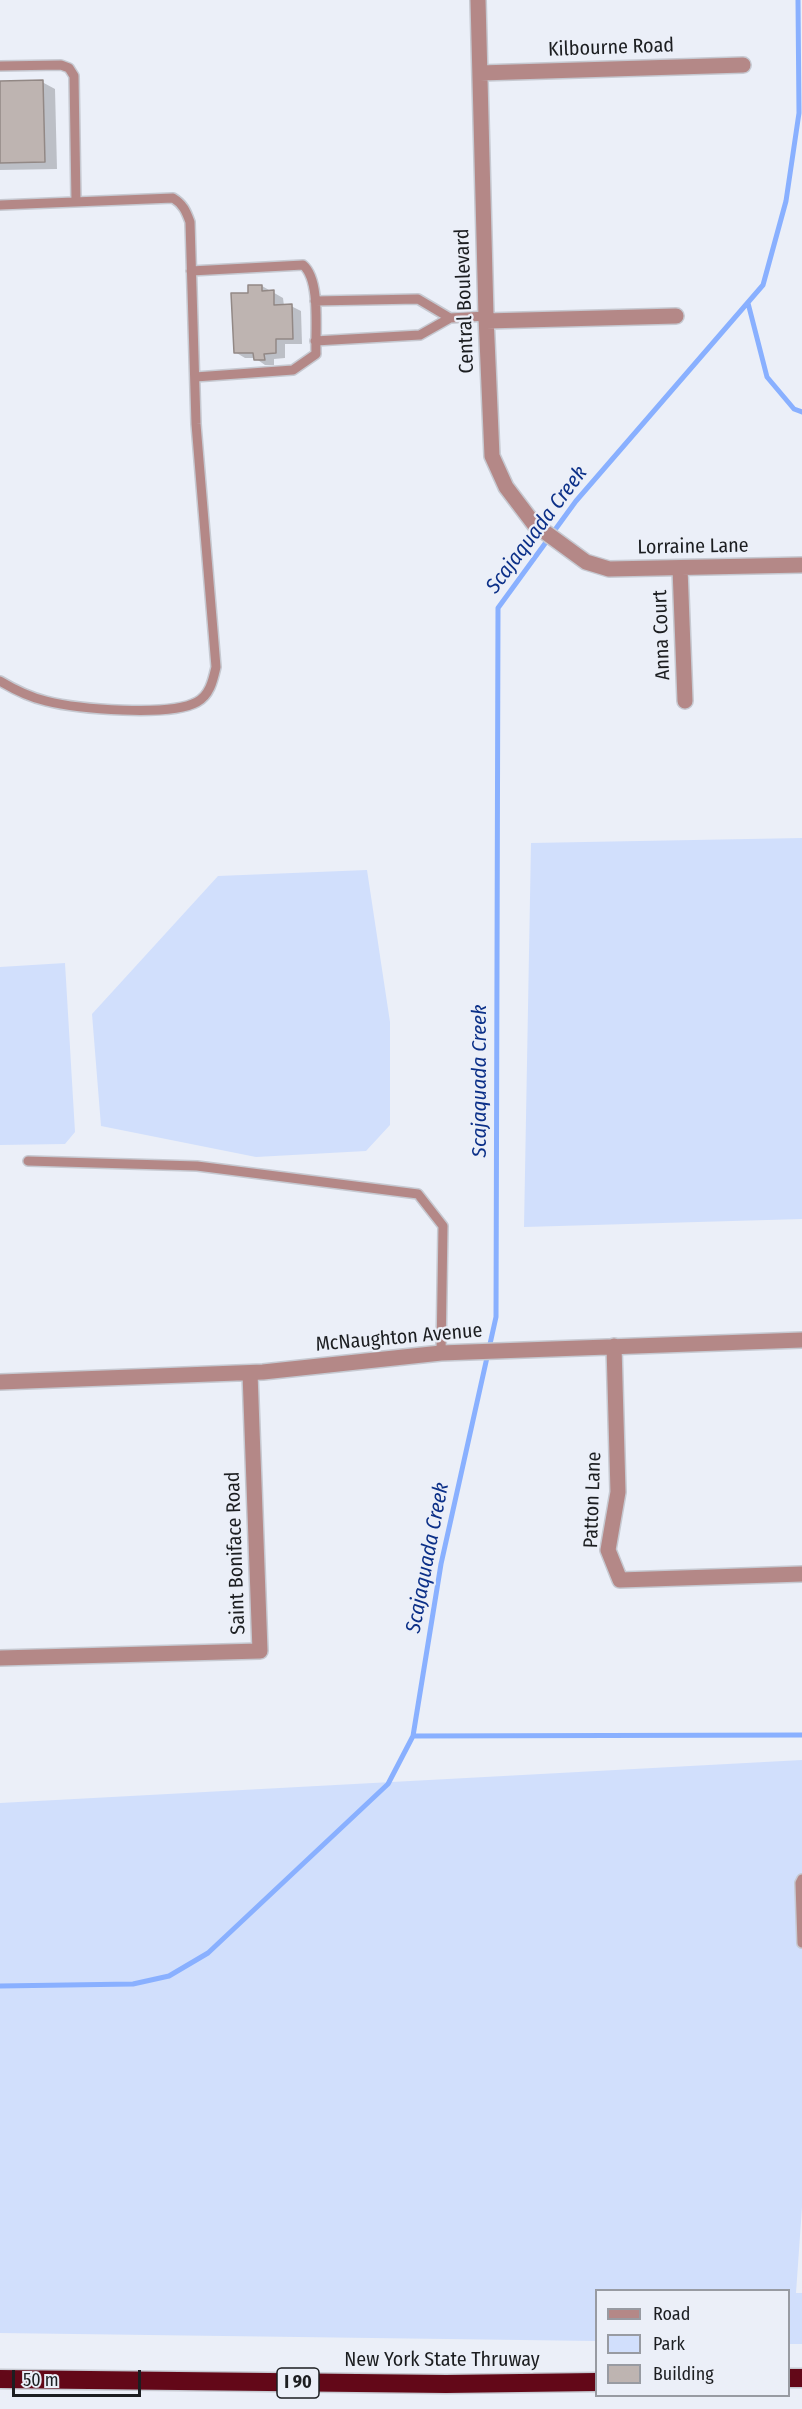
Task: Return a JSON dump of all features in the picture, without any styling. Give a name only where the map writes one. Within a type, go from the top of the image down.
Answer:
[{"type":"highway","name":"New York State Thruway","points":[[0,2379],[446,2384],[595,2382]]},
{"type":"street","name":"Central Boulevard","points":[[478,0],[492,456],[506,487],[534,524],[586,562]]},
{"type":"street","name":"Kilbourne Road","points":[[480,73],[743,65]]},
{"type":"street","points":[[486,318],[676,316]]},
{"type":"street","name":"Lorraine Lane","points":[[586,562],[609,569],[802,565]]},
{"type":"street","name":"Anna Court","points":[[681,568],[685,700]]},
{"type":"street","name":"McNaughton Avenue","points":[[0,1382],[250,1373],[441,1353],[802,1340]]},
{"type":"street","name":"Patton Lane","points":[[614,1346],[618,1492],[608,1550],[620,1580],[802,1574]]},
{"type":"street","name":"Saint Boniface Road","points":[[0,1658],[260,1650],[250,1373]]},
{"type":"lane","points":[[0,66],[61,65],[69,68],[74,76],[76,202]]},
{"type":"lane","points":[[0,205],[173,198],[180,203],[190,222],[196,424],[216,667],[210,689],[199,701],[186,706],[154,710],[73,706],[22,694],[0,681]]},
{"type":"lane","points":[[191,271],[303,265],[309,270],[314,285],[315,301],[316,354],[293,370],[195,377]]},
{"type":"lane","points":[[315,301],[418,299],[450,318]]},
{"type":"lane","points":[[315,341],[420,335],[450,318],[486,318]]},
{"type":"lane","points":[[28,1161],[197,1166],[418,1194],[443,1226],[441,1353]]},
{"type":"lane","points":[[802,1879],[800,1883],[802,1943]]},
{"type":"green space","points":[[802,838],[802,1219],[524,1227],[531,843]]},
{"type":"green space","points":[[367,870],[390,1022],[390,1125],[366,1151],[256,1157],[101,1126],[92,1014],[218,876]]},
{"type":"green space","points":[[65,963],[75,1132],[65,1144],[0,1145],[0,967]]},
{"type":"green space","points":[[802,1760],[802,2207],[796,2293],[802,2293],[802,2344],[790,2344],[790,2289],[595,2289],[595,2341],[0,2333],[0,1803]]},
{"type":"building","points":[[43,80],[45,162],[0,163],[0,81]]},
{"type":"building","points":[[248,285],[262,285],[262,291],[274,290],[274,305],[292,304],[293,339],[276,339],[276,353],[264,354],[265,360],[254,360],[253,353],[234,353],[231,293],[248,293]]},
{"type":"waterway","name":"Scajaquada Creek","points":[[0,1986],[133,1984],[169,1976],[208,1953],[388,1784],[413,1736],[441,1564],[496,1317],[498,608],[576,501],[763,285],[786,201],[799,113],[798,0]]},
{"type":"waterway","points":[[748,303],[767,377],[794,409],[802,412]]},
{"type":"waterway","points":[[413,1736],[802,1735]]}]
